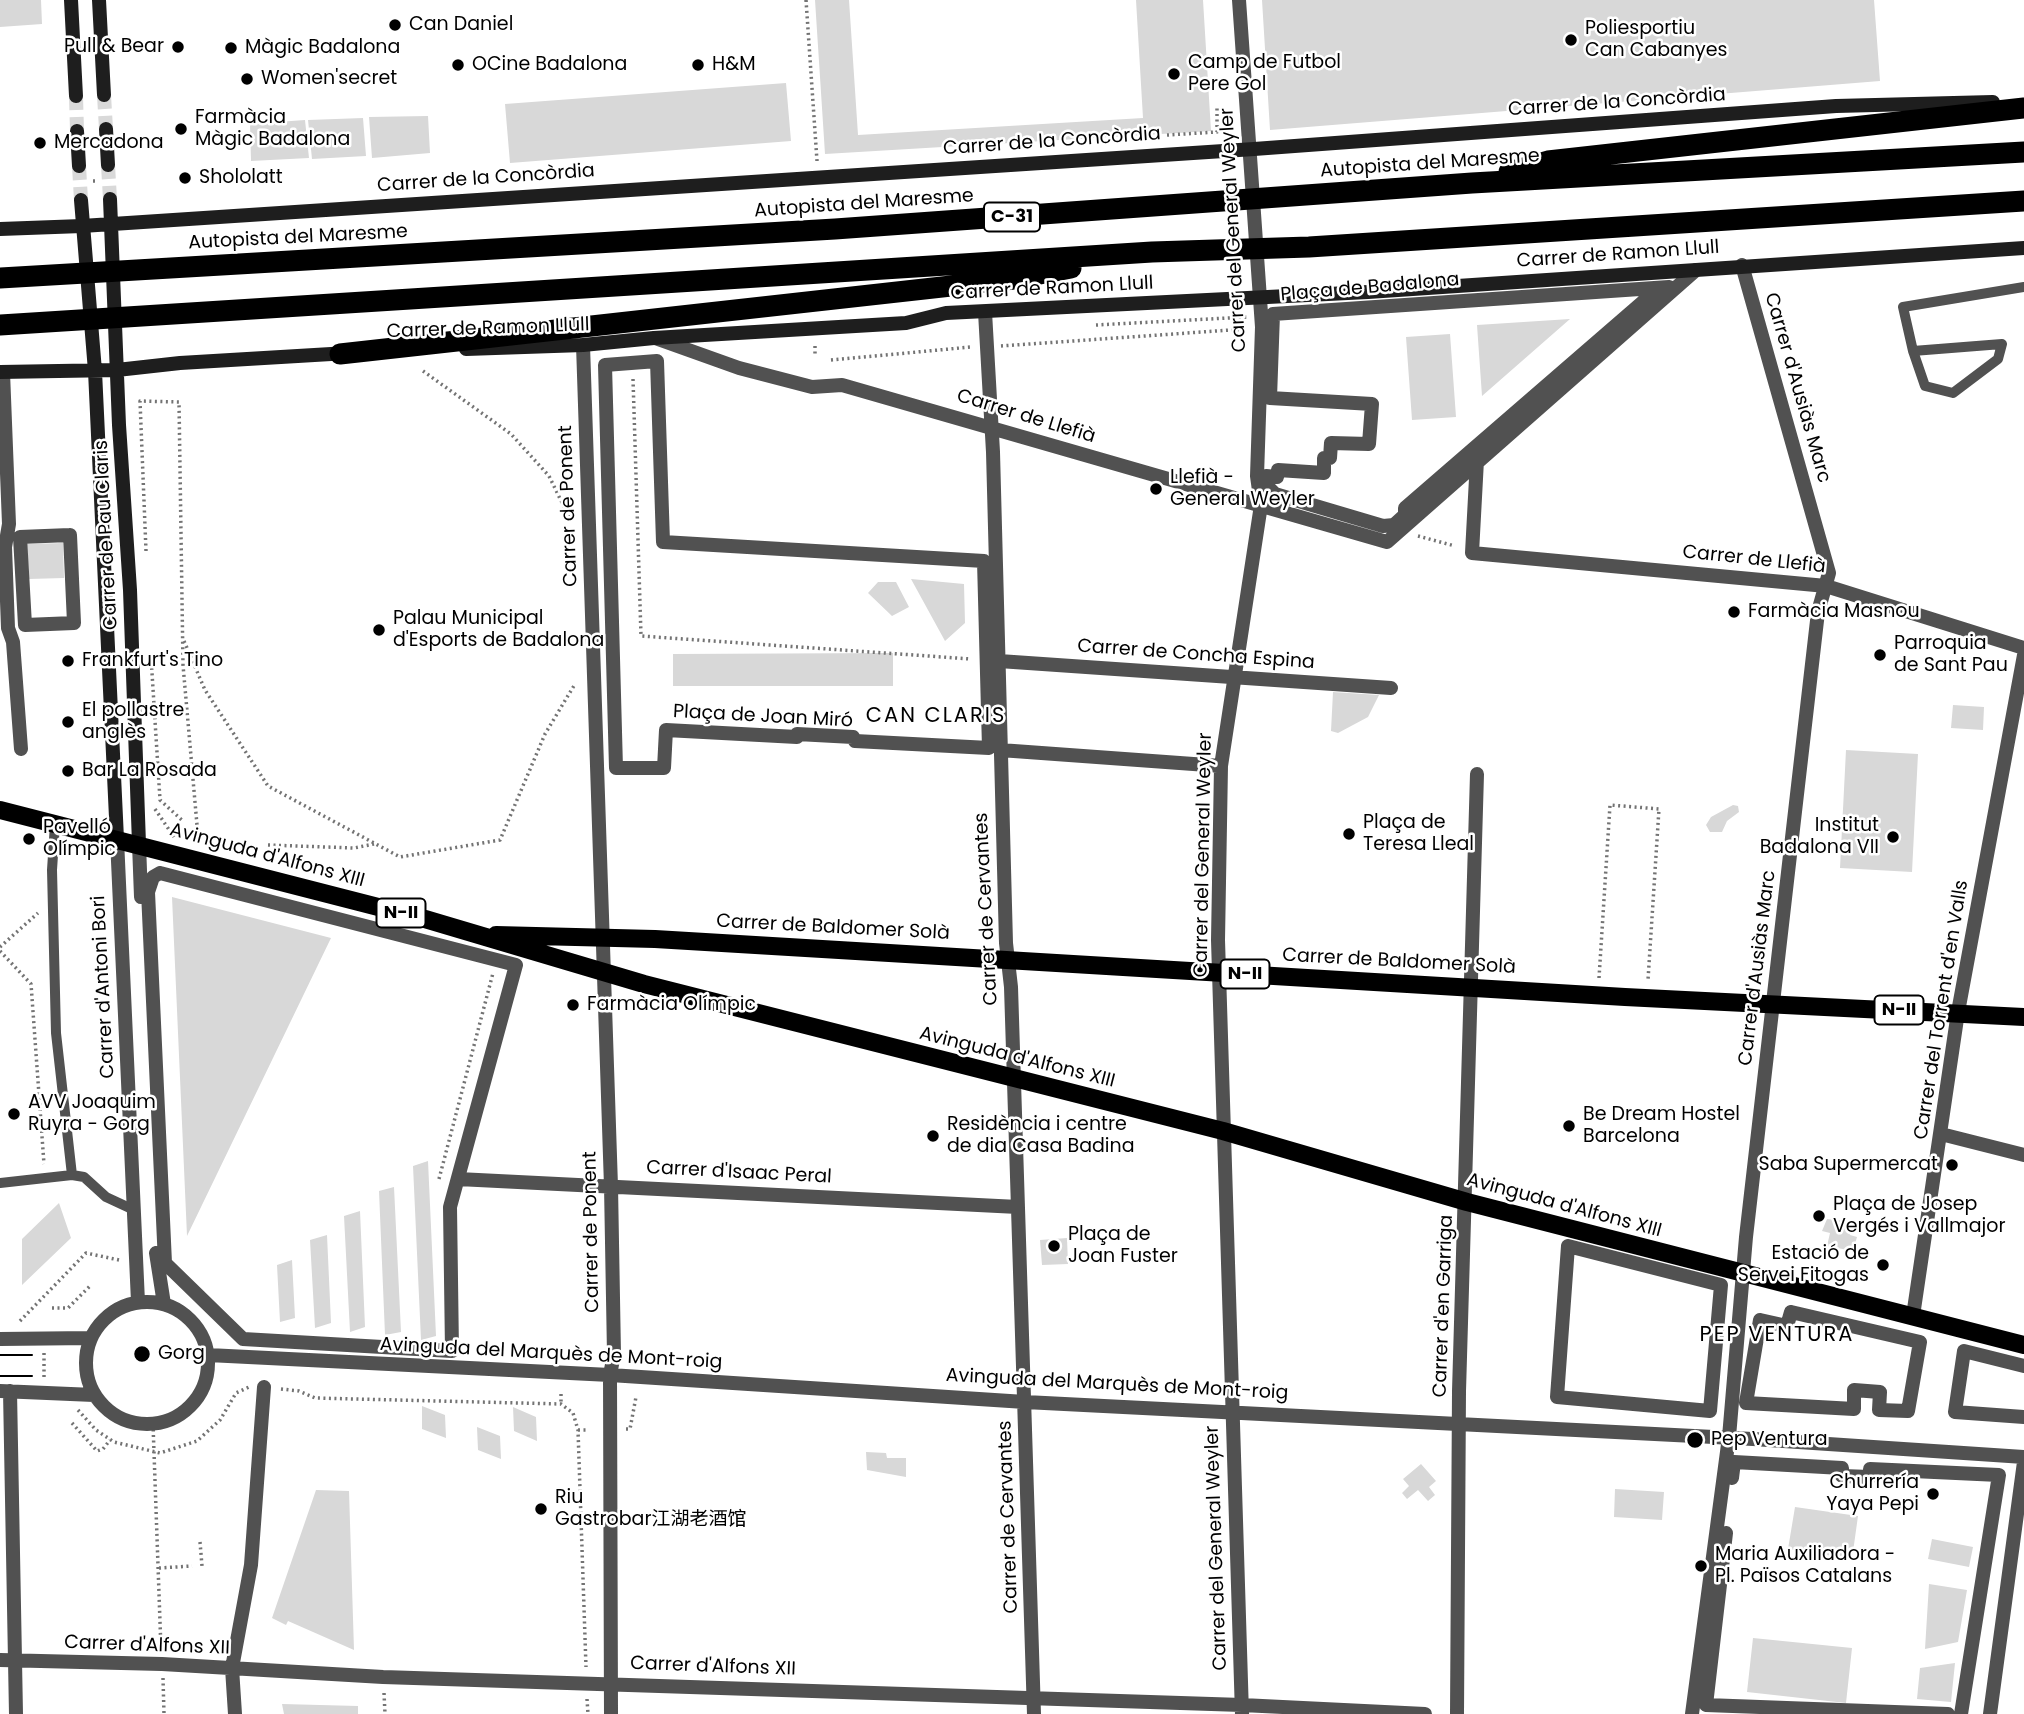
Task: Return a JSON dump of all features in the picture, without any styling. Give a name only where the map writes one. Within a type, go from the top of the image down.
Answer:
[{"type":"highway","points":[[1472,184],[1548,161],[2024,108]]},
{"type":"highway","name":"Autopista del Maresme","points":[[0,278],[835,229],[1472,184],[2024,152]]},
{"type":"highway","name":"C-31","points":[[0,325],[1152,252],[1309,247],[2024,201]]},
{"type":"highway","points":[[340,354],[1014,279],[1152,252]]},
{"type":"main road","name":"Avinguda d'Alfons XIII","points":[[0,810],[605,966],[1012,1079],[1223,1131],[1467,1202],[1742,1275],[2024,1345]]},
{"type":"main road","name":"Carrer de Baldomer Solà","points":[[479,935],[603,937],[2024,1017]]},
{"type":"street","points":[[71,0],[76,96]]},
{"type":"street","points":[[99,0],[104,95]]},
{"type":"street","name":"Carrer del General Weyler","points":[[1239,0],[1262,320],[1256,476],[1261,505],[1222,766],[1219,972],[1242,1709]]},
{"type":"street","name":"Carrer de la Concòrdia","points":[[0,229],[82,226],[1254,149],[1836,106],[2024,102]]},
{"type":"street","points":[[106,130],[108,164]]},
{"type":"street","points":[[77,131],[79,166]]},
{"type":"street","name":"Carrer de Pau Claris","points":[[110,199],[130,590],[139,844]]},
{"type":"street","name":"Carrer de Pau Claris","points":[[81,200],[94,371],[117,839]]},
{"type":"street","name":"Carrer de Ramon Llull","points":[[2,372],[117,370],[180,362],[583,345],[654,338],[906,323],[946,313],[1368,292],[2024,248]]},
{"type":"street","name":"Carrer d'Ausiàs Marc","points":[[1692,1714],[1730,1437],[1742,1275],[1818,612],[1829,573],[1825,550],[1742,265]]},
{"type":"street","points":[[1477,460],[1696,270]]},
{"type":"street","name":"Plaça de Badalona","points":[[1669,287],[1650,303],[1644,301],[1633,310],[1405,508],[1405,515],[1394,525],[1383,526],[1275,494],[1265,484],[1266,475],[1277,477],[1278,470],[1324,473],[1324,458],[1331,458],[1331,443],[1369,444],[1372,404],[1270,398],[1273,314],[1669,287]]},
{"type":"street","name":"Carrer de Cervantes","points":[[985,312],[991,425],[993,660],[1000,750],[1018,1207],[1034,1714]]},
{"type":"street","name":"Carrer de Llefià","points":[[654,338],[738,368],[812,387],[842,384],[991,425],[1387,542],[1477,460]]},
{"type":"street","name":"Carrer de Ponent","points":[[583,345],[611,1186],[614,1354],[610,1375],[611,1714]]},
{"type":"street","name":"Plaça de Joan Miró","points":[[657,360],[663,542],[984,561],[993,660],[989,748],[855,741],[853,737],[666,730],[664,768],[616,768],[605,365],[657,360]]},
{"type":"street","points":[[2,372],[9,524],[5,547],[6,574],[21,748]]},
{"type":"street","name":"Carrer de Llefià","points":[[1477,460],[1472,553],[1826,586],[2024,648]]},
{"type":"street","points":[[70,535],[74,623],[25,625],[20,537],[70,535]]},
{"type":"street","name":"Carrer del Torrent d'en Valls","points":[[1913,1316],[1958,1012],[2019,711],[2024,655]]},
{"type":"street","name":"Carrer de Concha Espina","points":[[993,660],[1234,675],[1244,680],[1391,688]]},
{"type":"street","points":[[1000,750],[1222,766]]},
{"type":"street","name":"Carrer d'en Garriga","points":[[1457,1714],[1461,1424],[1459,1391],[1467,1202],[1477,774]]},
{"type":"street","name":"Carrer d'Antoni Bori","points":[[117,839],[138,1302]]},
{"type":"street","points":[[139,844],[156,1253],[164,1304]]},
{"type":"street","points":[[167,873],[516,965],[457,1179],[450,1207],[452,1351],[265,1343],[243,1339],[236,1334],[165,1263],[148,892],[153,877],[167,873]]},
{"type":"street","points":[[605,966],[622,943],[633,939]]},
{"type":"street","points":[[1941,1134],[2024,1155]]},
{"type":"street","name":"Carrer d'Isaac Peral","points":[[457,1179],[500,1179],[1018,1207]]},
{"type":"street","points":[[1568,1246],[1721,1285],[1710,1411],[1556,1397],[1568,1246]]},
{"type":"street","points":[[138,1302],[164,1304],[192,1321],[204,1340],[209,1369],[202,1392],[183,1413],[169,1421],[153,1424],[125,1421],[103,1406],[94,1395],[86,1364],[91,1338],[109,1315],[138,1302]]},
{"type":"street","points":[[1791,1312],[1920,1342],[1908,1411],[1879,1410],[1880,1392],[1854,1390],[1854,1409],[1746,1403],[1760,1320],[1787,1326],[1791,1312]]},
{"type":"street","points":[[0,1339],[91,1338]]},
{"type":"street","points":[[2024,1366],[1964,1351],[1955,1412],[2024,1418]]},
{"type":"street","name":"Avinguda del Marquès de Mont-roig","points":[[208,1355],[610,1375],[1025,1402],[1231,1410],[1730,1437],[2024,1459]]},
{"type":"street","points":[[236,1714],[232,1668],[251,1565],[259,1387]]},
{"type":"street","points":[[16,1714],[7,1660],[5,1391],[94,1395]]},
{"type":"street","points":[[1990,1714],[2024,1459]]},
{"type":"street","points":[[1948,1714],[1706,1705],[1734,1462],[1842,1468],[1843,1476],[1870,1478],[1870,1469],[1999,1475],[1961,1714]]},
{"type":"street","name":"Carrer d'Alfons XII","points":[[7,1660],[162,1664],[383,1677],[611,1682],[1242,1709],[1425,1714]]},
{"type":"lane","points":[[1913,351],[2002,344],[1998,359],[1953,393],[1924,386],[1913,351],[1903,307],[2024,287]]},
{"type":"lane","points":[[55,824],[52,870],[56,1032],[72,1175]]},
{"type":"lane","points":[[0,1183],[72,1175],[84,1177],[106,1196],[134,1210]]},
{"type":"path","points":[[806,0],[817,163]]},
{"type":"path","points":[[1167,135],[1217,132],[1217,105]]},
{"type":"path","points":[[1000,346],[1247,329]]},
{"type":"path","points":[[815,346],[815,355]]},
{"type":"path","points":[[831,360],[977,347]]},
{"type":"path","points":[[632,363],[641,636],[993,660]]},
{"type":"path","points":[[423,372],[510,434],[549,476],[569,517]]},
{"type":"path","name":"Carrer de Pau Claris","points":[[146,560],[140,401],[179,402],[182,636]]},
{"type":"path","points":[[1409,534],[1455,545]]},
{"type":"path","points":[[182,636],[197,825]]},
{"type":"path","points":[[182,636],[205,690],[268,786],[400,857],[500,840],[545,734],[575,684]]},
{"type":"path","points":[[151,655],[160,800],[184,822]]},
{"type":"path","points":[[1599,978],[1610,806],[1659,808],[1648,981]]},
{"type":"path","points":[[268,845],[354,848],[375,844]]},
{"type":"path","points":[[33,1166],[44,1166],[31,984],[0,949],[42,910]]},
{"type":"path","points":[[10,1321],[21,1321],[86,1253],[125,1262]]},
{"type":"path","points":[[52,1308],[68,1308],[90,1286]]},
{"type":"path","points":[[44,1349],[44,1382]]},
{"type":"path","points":[[73,1403],[96,1430],[110,1440],[155,1453],[197,1441],[220,1420],[236,1393],[259,1387],[299,1391],[315,1398],[561,1404],[573,1413],[578,1430],[585,1653]]},
{"type":"path","points":[[561,1394],[561,1404]]},
{"type":"path","points":[[622,1430],[630,1429],[636,1398]]},
{"type":"path","points":[[72,1423],[97,1451],[103,1450],[110,1440]]},
{"type":"path","points":[[153,1424],[164,1714]]},
{"type":"path","points":[[578,1430],[589,1430]]},
{"type":"path","points":[[200,1542],[202,1566]]},
{"type":"path","points":[[159,1568],[192,1566]]},
{"type":"shaded area","points":[[0,0],[41,0],[42,24],[0,27]]},
{"type":"shaded area","name":"Camp de Futbol Pere Gol","points":[[815,0],[849,0],[858,135],[1143,118],[1136,0],[1203,0],[1211,131],[825,154]]},
{"type":"shaded area","name":"Poliesportiu Can Cabanyes","points":[[1262,0],[1874,0],[1880,81],[1270,130]]},
{"type":"shaded area","points":[[786,83],[791,141],[510,163],[505,104]]},
{"type":"shaded area","points":[[428,116],[430,153],[372,158],[369,117]]},
{"type":"shaded area","points":[[363,118],[366,156],[312,159],[308,120]]},
{"type":"shaded area","points":[[305,120],[309,158],[251,161],[250,124]]},
{"type":"shaded area","points":[[1570,319],[1482,396],[1477,325]]},
{"type":"shaded area","points":[[1450,334],[1456,417],[1412,420],[1406,337]]},
{"type":"shaded area","points":[[63,543],[64,578],[29,579],[27,544]]},
{"type":"shaded area","points":[[911,579],[964,584],[965,623],[945,641]]},
{"type":"shaded area","points":[[878,582],[896,582],[909,607],[892,616],[868,593]]},
{"type":"shaded area","points":[[893,653],[893,686],[673,686],[673,654]]},
{"type":"shaded area","points":[[1333,692],[1379,695],[1368,717],[1338,733],[1331,731]]},
{"type":"shaded area","points":[[1953,705],[1984,707],[1983,730],[1951,728]]},
{"type":"shaded area","points":[[1846,750],[1918,754],[1912,872],[1840,868]]},
{"type":"shaded area","points":[[1733,805],[1738,806],[1739,812],[1727,821],[1722,832],[1710,832],[1706,825],[1711,817]]},
{"type":"shaded area","points":[[172,897],[331,938],[187,1236]]},
{"type":"shaded area","points":[[428,1161],[436,1336],[421,1340],[413,1166]]},
{"type":"shaded area","points":[[394,1187],[401,1332],[385,1335],[379,1191]]},
{"type":"shaded area","points":[[59,1203],[71,1238],[22,1285],[22,1239]]},
{"type":"shaded area","points":[[360,1211],[365,1327],[350,1332],[344,1216]]},
{"type":"shaded area","points":[[1827,1219],[1854,1222],[1850,1235],[1857,1237],[1853,1251],[1827,1246],[1830,1233],[1822,1231]]},
{"type":"shaded area","points":[[327,1235],[331,1323],[315,1328],[310,1240]]},
{"type":"shaded area","points":[[1067,1238],[1068,1264],[1042,1265],[1040,1240]]},
{"type":"shaded area","points":[[292,1260],[295,1318],[280,1322],[277,1265]]},
{"type":"shaded area","points":[[422,1406],[445,1415],[446,1438],[422,1429]]},
{"type":"shaded area","points":[[513,1407],[536,1417],[537,1441],[514,1431]]},
{"type":"shaded area","points":[[477,1427],[500,1436],[501,1459],[478,1450]]},
{"type":"shaded area","points":[[866,1452],[886,1453],[887,1458],[906,1458],[906,1477],[867,1470]]},
{"type":"shaded area","points":[[1421,1464],[1436,1481],[1429,1487],[1435,1495],[1428,1501],[1418,1490],[1407,1499],[1402,1493],[1409,1486],[1403,1479]]},
{"type":"shaded area","points":[[1615,1489],[1664,1492],[1662,1520],[1614,1517]]},
{"type":"shaded area","points":[[316,1490],[349,1491],[354,1650],[288,1621],[286,1625],[272,1618]]},
{"type":"shaded area","points":[[1795,1507],[1858,1516],[1852,1559],[1788,1549]]},
{"type":"shaded area","points":[[1932,1539],[1973,1547],[1969,1567],[1928,1559]]},
{"type":"shaded area","points":[[1929,1584],[1967,1590],[1958,1642],[1925,1649]]},
{"type":"shaded area","points":[[1753,1638],[1852,1648],[1846,1703],[1747,1692]]},
{"type":"shaded area","points":[[1955,1663],[1951,1702],[1917,1699],[1920,1668]]},
{"type":"shaded area","points":[[282,1704],[358,1706],[358,1714],[284,1714]]},
{"type":"tunnel","points":[[104,95],[106,129]]},
{"type":"tunnel","points":[[76,96],[77,131]]},
{"type":"tunnel","points":[[108,165],[110,199]]},
{"type":"tunnel","points":[[79,166],[81,200]]},
{"type":"tram line","points":[[0,1355],[32,1355]]},
{"type":"tram line","points":[[0,1376],[32,1376]]},
{"type":"place","name":"Can Daniel","points":[[395,25]]},
{"type":"place","name":"Poliesportiu Can Cabanyes","points":[[1571,40]]},
{"type":"place","name":"Pull & Bear","points":[[178,47]]},
{"type":"place","name":"Màgic Badalona","points":[[231,48]]},
{"type":"place","name":"OCine Badalona","points":[[458,65]]},
{"type":"place","name":"H&M","points":[[698,65]]},
{"type":"place","name":"Camp de Futbol Pere Gol","points":[[1174,74]]},
{"type":"place","name":"Women'secret","points":[[247,79]]},
{"type":"place","name":"Farmàcia Màgic Badalona","points":[[181,129]]},
{"type":"place","name":"Mercadona","points":[[40,143]]},
{"type":"place","name":"Shololatt","points":[[185,178]]},
{"type":"place","name":"Llefià - General Weyler","points":[[1156,489]]},
{"type":"place","name":"Farmàcia Masnou","points":[[1734,612]]},
{"type":"place","name":"Palau Municipal d'Esports de Badalona","points":[[379,630]]},
{"type":"place","name":"Parroquia de Sant Pau","points":[[1880,655]]},
{"type":"place","name":"Frankfurt's Tino","points":[[68,661]]},
{"type":"place","name":"El pollastre anglès","points":[[68,722]]},
{"type":"place","name":"Bar La Rosada","points":[[68,771]]},
{"type":"place","name":"Plaça de Teresa Lleal","points":[[1349,834]]},
{"type":"place","name":"Institut Badalona VII","points":[[1893,837]]},
{"type":"place","name":"Pavelló Olímpic","points":[[29,839]]},
{"type":"place","name":"Farmàcia Olímpic","points":[[573,1005]]},
{"type":"place","name":"AVV Joaquim Ruyra - Gorg","points":[[14,1114]]},
{"type":"place","name":"Be Dream Hostel Barcelona","points":[[1569,1126]]},
{"type":"place","name":"Residència i centre de dia Casa Badina","points":[[933,1136]]},
{"type":"place","name":"Saba Supermercat","points":[[1952,1165]]},
{"type":"place","name":"Plaça de Josep Vergés i Vallmajor","points":[[1819,1216]]},
{"type":"place","name":"Plaça de Joan Fuster","points":[[1054,1246]]},
{"type":"place","name":"Estació de Servei Fitogas","points":[[1883,1265]]},
{"type":"place","name":"Gorg","points":[[142,1354]]},
{"type":"place","name":"Pep Ventura","points":[[1695,1440]]},
{"type":"place","name":"Churrería Yaya Pepi","points":[[1933,1494]]},
{"type":"place","name":"Riu Gastrobar江湖老酒馆","points":[[541,1509]]},
{"type":"place","name":"Maria Auxiliadora - Pl. Països Catalans","points":[[1701,1566]]},
{"type":"district","name":"CAN CLARIS","points":[[936,717]]},
{"type":"district","name":"PEP VENTURA","points":[[1777,1336]]}]
